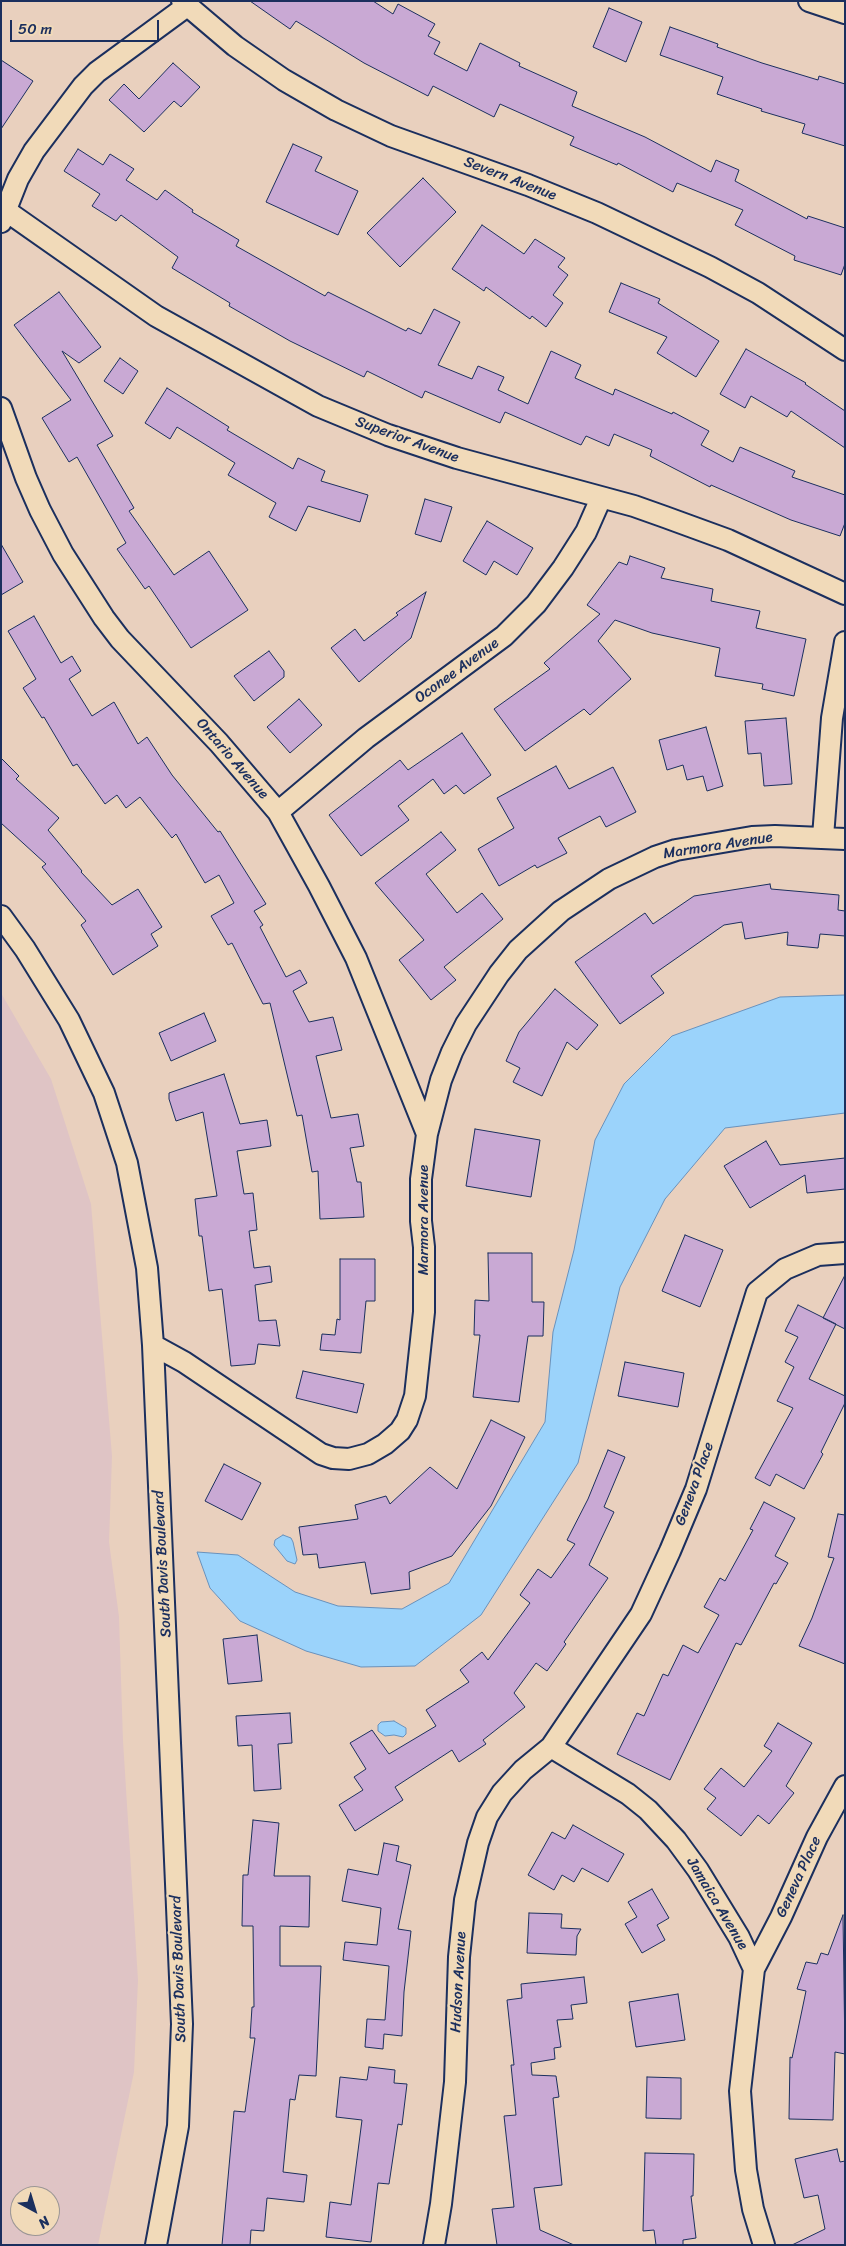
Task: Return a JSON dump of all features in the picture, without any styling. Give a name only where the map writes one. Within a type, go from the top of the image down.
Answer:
[{"type":"street","points":[[809,1],[845,13]]},
{"type":"street","points":[[3,216],[34,151],[83,86],[104,67],[185,4]]},
{"type":"street","name":"Severn Avenue","points":[[185,4],[235,46],[284,80],[336,110],[391,136],[528,185],[597,213],[710,267],[750,289],[845,350]]},
{"type":"street","name":"Superior Avenue","points":[[3,216],[156,316],[318,406],[388,435],[457,458],[634,506],[728,540],[845,594]]},
{"type":"street","name":"Ontario Avenue","points":[[1,408],[26,478],[43,518],[63,554],[104,618],[126,645],[219,743],[278,812],[356,958],[427,1134]]},
{"type":"street","name":"Oconee Avenue","points":[[278,812],[366,738],[504,636],[536,604],[562,568],[586,532],[601,498]]},
{"type":"street","points":[[823,837],[832,718],[845,642]]},
{"type":"street","name":"Marmora Avenue","points":[[153,1345],[184,1362],[321,1454],[333,1458],[349,1459],[368,1454],[385,1444],[400,1431],[407,1420],[415,1396],[424,1312],[421,1180],[427,1134],[441,1080],[452,1052],[482,999],[518,950],[569,906],[592,889],[632,866],[676,850],[752,837],[823,837],[845,839]]},
{"type":"street","name":"South Davis Boulevard","points":[[1,916],[25,949],[69,1020],[104,1093],[127,1163],[147,1268],[153,1345],[182,2024],[178,2126],[156,2245]]},
{"type":"street","name":"Geneva Place","points":[[551,1747],[641,1614],[670,1551],[696,1489],[757,1292],[785,1269],[818,1255],[845,1253]]},
{"type":"street","name":"Jamaica Avenue","points":[[551,1747],[628,1794],[648,1810],[676,1840],[698,1870],[740,1937],[754,1969],[740,2091],[746,2170],[753,2209],[764,2245]]},
{"type":"street","name":"Hudson Avenue","points":[[434,2245],[441,2204],[455,2082],[459,1957],[465,1900],[478,1844],[487,1817],[502,1793],[522,1770],[551,1747]]},
{"type":"street","name":"Geneva Place","points":[[754,1969],[781,1917],[817,1837],[845,1786]]},
{"type":"shaded area","points":[[1,993],[51,1079],[91,1204],[112,1456],[109,1542],[119,1617],[123,1741],[138,1980],[134,2072],[98,2245],[1,2245]]},
{"type":"water","points":[[845,995],[845,1113],[725,1128],[665,1199],[620,1287],[578,1463],[481,1615],[415,1666],[361,1667],[306,1651],[240,1621],[210,1588],[197,1552],[238,1555],[295,1592],[338,1606],[402,1609],[449,1583],[545,1422],[553,1332],[574,1250],[595,1140],[624,1084],[672,1036],[780,997]]},
{"type":"water","points":[[283,1535],[291,1538],[293,1542],[297,1560],[295,1564],[287,1561],[274,1545],[275,1540]]},
{"type":"water","points":[[394,1721],[406,1728],[406,1734],[403,1737],[385,1736],[378,1731],[378,1725],[381,1722]]},
{"type":"building","points":[[250,1],[373,1],[393,14],[398,4],[435,24],[428,36],[440,42],[434,54],[467,71],[480,43],[520,63],[519,66],[577,92],[572,106],[645,137],[711,172],[716,160],[739,170],[735,181],[807,219],[808,216],[845,228],[845,264],[841,275],[794,260],[795,256],[735,225],[743,210],[677,183],[673,192],[618,163],[617,165],[570,145],[574,137],[500,104],[494,117],[433,86],[428,96],[364,63],[296,21],[290,29]]},
{"type":"building","points":[[609,8],[642,22],[626,62],[593,47]]},
{"type":"building","points":[[670,27],[718,44],[717,47],[762,63],[818,80],[819,76],[845,84],[845,146],[802,133],[805,124],[761,111],[762,109],[717,94],[723,77],[660,55]]},
{"type":"building","points":[[1,60],[33,81],[1,129]]},
{"type":"building","points":[[173,63],[200,87],[181,107],[174,101],[144,132],[109,100],[124,84],[139,99]]},
{"type":"building","points":[[293,144],[322,157],[315,171],[358,191],[338,235],[266,202]]},
{"type":"building","points":[[78,149],[103,165],[110,154],[134,169],[126,180],[157,200],[165,190],[193,210],[192,212],[239,240],[236,246],[325,296],[328,292],[406,331],[408,328],[421,334],[434,309],[460,322],[438,365],[472,379],[478,366],[504,377],[498,390],[528,404],[551,351],[581,365],[575,378],[613,395],[615,389],[672,414],[673,412],[709,431],[701,445],[733,462],[740,447],[795,471],[792,477],[845,495],[845,523],[840,536],[791,520],[711,485],[710,487],[650,456],[652,450],[614,434],[609,446],[586,436],[581,445],[505,412],[500,423],[425,391],[422,398],[367,371],[364,377],[290,341],[229,306],[230,303],[172,268],[178,257],[121,215],[116,221],[92,206],[100,194],[64,171]]},
{"type":"building","points":[[423,178],[456,212],[400,267],[367,233]]},
{"type":"building","points":[[482,225],[524,254],[535,239],[565,258],[558,267],[568,275],[553,295],[563,303],[546,327],[532,316],[530,319],[486,287],[484,291],[452,269]]},
{"type":"building","points":[[621,283],[660,299],[658,303],[719,341],[696,377],[657,353],[667,337],[609,312]]},
{"type":"building","points":[[59,292],[101,347],[79,363],[62,351],[113,436],[97,445],[134,508],[129,511],[174,575],[209,551],[248,610],[191,648],[149,586],[145,589],[117,549],[126,543],[77,457],[69,462],[42,418],[71,400],[14,325]]},
{"type":"building","points":[[746,349],[806,383],[845,411],[845,448],[791,411],[787,417],[751,396],[745,408],[720,394]]},
{"type":"building","points":[[120,358],[138,371],[123,394],[104,381]]},
{"type":"building","points":[[167,388],[229,427],[227,430],[293,469],[298,458],[325,471],[321,481],[368,495],[360,522],[308,506],[296,531],[269,517],[276,503],[228,475],[235,463],[177,427],[170,439],[145,423]]},
{"type":"building","points":[[425,499],[452,507],[441,542],[415,534]]},
{"type":"building","points":[[487,521],[533,548],[517,575],[494,561],[486,575],[463,561]]},
{"type":"building","points":[[1,544],[23,582],[1,595]]},
{"type":"building","points":[[630,556],[665,568],[661,578],[713,589],[711,601],[760,611],[756,628],[806,639],[794,696],[762,689],[763,684],[715,676],[720,648],[652,633],[615,620],[598,641],[631,679],[590,715],[584,709],[525,751],[494,709],[550,669],[544,663],[600,614],[587,605],[619,562],[627,565]]},
{"type":"building","points":[[426,592],[411,638],[359,682],[331,648],[355,629],[364,641],[398,615],[396,613]]},
{"type":"building","points":[[34,616],[61,663],[72,656],[81,671],[69,679],[92,716],[114,702],[138,744],[147,737],[172,775],[218,832],[220,831],[266,904],[254,911],[263,925],[260,927],[286,977],[300,970],[307,983],[293,991],[309,1022],[333,1017],[342,1050],[316,1056],[331,1118],[358,1114],[364,1146],[350,1148],[357,1182],[361,1182],[364,1217],[320,1219],[318,1171],[312,1172],[302,1115],[297,1116],[270,1003],[263,1004],[232,943],[228,945],[211,916],[234,903],[219,875],[205,883],[176,834],[172,838],[140,797],[126,808],[117,795],[105,804],[77,764],[73,766],[44,717],[42,718],[23,688],[36,679],[8,631]]},
{"type":"building","points":[[269,651],[284,671],[284,677],[254,701],[234,676]]},
{"type":"building","points":[[299,699],[322,725],[290,753],[267,727]]},
{"type":"building","points":[[786,718],[792,784],[764,786],[761,753],[748,754],[745,721]]},
{"type":"building","points":[[706,727],[723,786],[707,791],[703,776],[687,780],[683,765],[667,770],[659,740]]},
{"type":"building","points":[[462,733],[491,775],[464,794],[456,785],[444,794],[433,779],[398,806],[409,820],[361,856],[329,815],[400,760],[408,770]]},
{"type":"building","points":[[1,758],[19,776],[16,779],[59,818],[48,830],[81,872],[112,905],[138,889],[162,927],[151,934],[158,946],[113,975],[81,925],[86,921],[42,867],[46,864],[1,823]]},
{"type":"building","points":[[556,766],[569,789],[613,767],[636,812],[606,827],[600,816],[558,838],[567,853],[537,868],[535,865],[499,886],[478,849],[514,828],[497,798]]},
{"type":"building","points":[[441,832],[456,850],[426,874],[457,913],[482,893],[503,919],[444,967],[456,980],[431,1000],[399,960],[424,940],[375,883]]},
{"type":"building","points":[[770,884],[771,889],[839,895],[838,910],[845,911],[845,936],[820,934],[818,948],[787,945],[788,932],[745,939],[742,922],[724,925],[651,976],[664,993],[620,1024],[575,962],[645,913],[653,924],[694,896]]},
{"type":"building","points":[[555,989],[598,1025],[577,1050],[567,1042],[542,1096],[513,1082],[520,1068],[506,1061],[519,1032]]},
{"type":"building","points":[[204,1013],[216,1041],[171,1061],[159,1033]]},
{"type":"building","points":[[224,1074],[240,1124],[267,1120],[271,1146],[237,1151],[244,1194],[253,1193],[257,1230],[249,1231],[254,1268],[270,1266],[272,1282],[255,1285],[259,1321],[276,1320],[280,1346],[258,1344],[255,1364],[231,1366],[222,1289],[209,1291],[202,1236],[199,1236],[195,1199],[217,1196],[203,1112],[176,1121],[169,1099],[169,1093]]},
{"type":"building","points":[[475,1129],[540,1140],[531,1197],[466,1186]]},
{"type":"building","points":[[766,1141],[780,1165],[845,1158],[845,1189],[807,1193],[805,1175],[750,1208],[724,1166]]},
{"type":"building","points":[[685,1235],[723,1250],[700,1307],[662,1291]]},
{"type":"building","points":[[488,1253],[532,1253],[532,1302],[544,1302],[543,1336],[528,1336],[519,1402],[473,1397],[480,1335],[474,1335],[475,1300],[489,1301]]},
{"type":"building","points":[[340,1259],[375,1259],[375,1301],[366,1301],[361,1353],[320,1350],[322,1334],[335,1335],[337,1319],[340,1320]]},
{"type":"building","points":[[845,1275],[845,1329],[823,1318]]},
{"type":"building","points":[[798,1305],[836,1324],[809,1379],[845,1396],[845,1403],[821,1452],[823,1454],[804,1489],[776,1474],[770,1486],[755,1478],[793,1408],[777,1401],[794,1367],[785,1362],[798,1337],[785,1331]]},
{"type":"building","points":[[625,1362],[684,1373],[678,1407],[618,1396]]},
{"type":"building","points":[[303,1371],[364,1384],[357,1413],[296,1398]]},
{"type":"building","points":[[491,1420],[525,1437],[491,1506],[452,1556],[409,1572],[410,1589],[371,1594],[365,1562],[319,1568],[317,1554],[303,1555],[299,1527],[358,1519],[355,1505],[386,1496],[390,1504],[430,1467],[457,1489]]},
{"type":"building","points":[[608,1450],[625,1457],[604,1507],[614,1512],[589,1565],[608,1578],[564,1642],[566,1644],[547,1671],[536,1663],[514,1693],[525,1707],[483,1740],[486,1744],[459,1762],[452,1750],[395,1787],[403,1800],[355,1831],[339,1805],[363,1790],[354,1777],[366,1769],[350,1743],[372,1730],[389,1754],[436,1726],[426,1710],[469,1682],[460,1670],[482,1652],[488,1660],[530,1603],[520,1595],[538,1569],[551,1578],[575,1544],[567,1540],[588,1499]]},
{"type":"building","points":[[224,1464],[261,1483],[242,1520],[205,1501]]},
{"type":"building","points":[[764,1502],[795,1518],[775,1556],[788,1563],[776,1584],[774,1583],[741,1645],[736,1643],[670,1780],[617,1754],[637,1713],[644,1716],[663,1674],[668,1676],[683,1645],[698,1653],[719,1615],[704,1607],[720,1578],[725,1581],[753,1530],[750,1529]]},
{"type":"building","points":[[838,1514],[845,1515],[845,1664],[799,1646],[812,1618],[834,1558],[828,1557]]},
{"type":"building","points":[[257,1635],[262,1681],[228,1684],[223,1639]]},
{"type":"building","points":[[290,1713],[292,1743],[278,1744],[281,1789],[254,1791],[252,1745],[238,1746],[236,1716]]},
{"type":"building","points":[[778,1723],[812,1743],[786,1786],[794,1793],[769,1824],[758,1815],[741,1836],[707,1809],[716,1798],[704,1789],[721,1768],[744,1787],[772,1751],[764,1746]]},
{"type":"building","points":[[253,1820],[279,1823],[274,1876],[310,1876],[309,1927],[280,1926],[280,1966],[321,1966],[316,2076],[299,2075],[295,2100],[290,2099],[283,2172],[307,2175],[304,2202],[267,2198],[264,2231],[251,2230],[250,2245],[222,2245],[234,2111],[245,2112],[255,2038],[250,2038],[252,2007],[254,2007],[253,1926],[242,1926],[243,1875],[248,1875]]},
{"type":"building","points":[[573,1825],[624,1854],[608,1882],[582,1868],[574,1882],[562,1875],[554,1890],[528,1875],[552,1832],[565,1839]]},
{"type":"building","points":[[384,1843],[399,1846],[396,1861],[411,1865],[398,1929],[411,1931],[404,1992],[402,2036],[384,2034],[383,2049],[365,2047],[367,2019],[385,2020],[389,1966],[343,1960],[345,1942],[377,1945],[381,1908],[342,1901],[348,1869],[378,1875]]},
{"type":"building","points":[[652,1889],[669,1918],[657,1925],[665,1940],[642,1953],[625,1924],[637,1917],[628,1902]]},
{"type":"building","points":[[529,1913],[562,1914],[561,1928],[581,1929],[577,1936],[576,1955],[527,1953]]},
{"type":"building","points":[[843,1915],[845,2054],[835,2052],[833,2120],[789,2119],[790,2057],[792,2058],[806,1991],[797,1989],[806,1962],[817,1964],[821,1953],[828,1955]]},
{"type":"building","points":[[584,1977],[587,2003],[571,2005],[573,2019],[557,2020],[561,2047],[554,2048],[555,2059],[531,2063],[532,2075],[556,2076],[559,2097],[553,2098],[562,2185],[534,2188],[540,2230],[574,2245],[497,2245],[492,2209],[514,2207],[504,2116],[516,2115],[511,2065],[514,2065],[507,2000],[522,1998],[521,1984]]},
{"type":"building","points":[[678,1994],[685,2040],[636,2047],[629,2002]]},
{"type":"building","points":[[369,2067],[395,2070],[394,2083],[407,2084],[402,2125],[398,2124],[389,2184],[378,2183],[371,2242],[326,2237],[330,2202],[351,2205],[362,2120],[336,2117],[340,2077],[367,2080]]},
{"type":"building","points":[[647,2077],[681,2078],[681,2119],[646,2118]]},
{"type":"building","points":[[837,2149],[840,2162],[845,2161],[845,2245],[792,2245],[825,2229],[818,2195],[804,2198],[795,2159]]},
{"type":"building","points":[[645,2153],[694,2154],[693,2196],[691,2196],[696,2238],[683,2240],[683,2245],[656,2245],[654,2230],[643,2231]]}]
